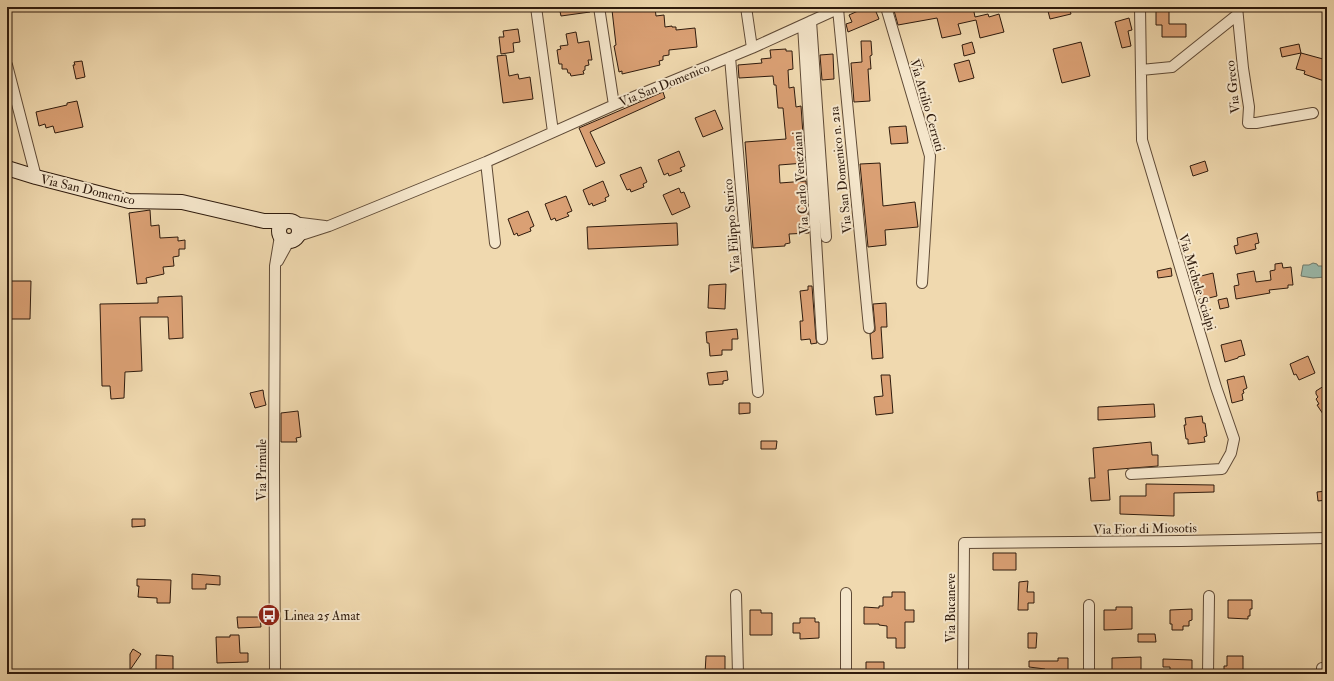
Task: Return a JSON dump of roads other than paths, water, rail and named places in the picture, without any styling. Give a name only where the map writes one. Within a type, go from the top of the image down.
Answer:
[{"type":"street","points":[[536,7],[553,132]]},
{"type":"street","points":[[599,7],[614,105]]},
{"type":"street","points":[[746,7],[752,48]]},
{"type":"street","name":"Via Attilio Cerruti","points":[[886,7],[930,156],[922,283]]},
{"type":"street","name":"Via Michele Scialpi","points":[[1131,474],[1222,469],[1231,453],[1234,439],[1216,386],[1142,140],[1140,7]]},
{"type":"street","name":"Via San Domenico","points":[[264,221],[286,237],[329,226],[486,162],[614,105],[752,48],[840,8]]},
{"type":"street","name":"Via San Domenico n. 21a","points":[[840,8],[869,328]]},
{"type":"street","points":[[1141,70],[1172,67],[1237,11]]},
{"type":"street","name":"Via Greco","points":[[1237,11],[1249,107],[1248,123],[1256,123],[1313,113]]},
{"type":"street","points":[[807,23],[826,237]]},
{"type":"street","name":"Via Carlo Veneziani","points":[[807,23],[822,339]]},
{"type":"street","name":"Via Filippo Surico","points":[[730,57],[758,392]]},
{"type":"street","points":[[7,65],[36,177]]},
{"type":"street","points":[[486,162],[495,243]]},
{"type":"street","name":"Via San Domenico","points":[[7,168],[129,201],[182,202],[264,221],[290,221],[329,226]]},
{"type":"street","points":[[290,221],[298,226],[299,230],[286,237],[279,227],[281,224],[290,221]]},
{"type":"street","name":"Via Primule","points":[[275,674],[275,266],[286,237]]},
{"type":"street","name":"Via Fior di Miosotis","points":[[964,543],[1327,538]]},
{"type":"street","name":"Via Bucaneve","points":[[963,674],[964,543]]},
{"type":"street","points":[[846,593],[846,674]]},
{"type":"street","points":[[736,595],[738,674]]},
{"type":"street","points":[[1208,596],[1208,674]]},
{"type":"street","points":[[1089,606],[1089,674]]},
{"type":"place","name":"Linea 25 Amat","points":[[269,615]]}]
